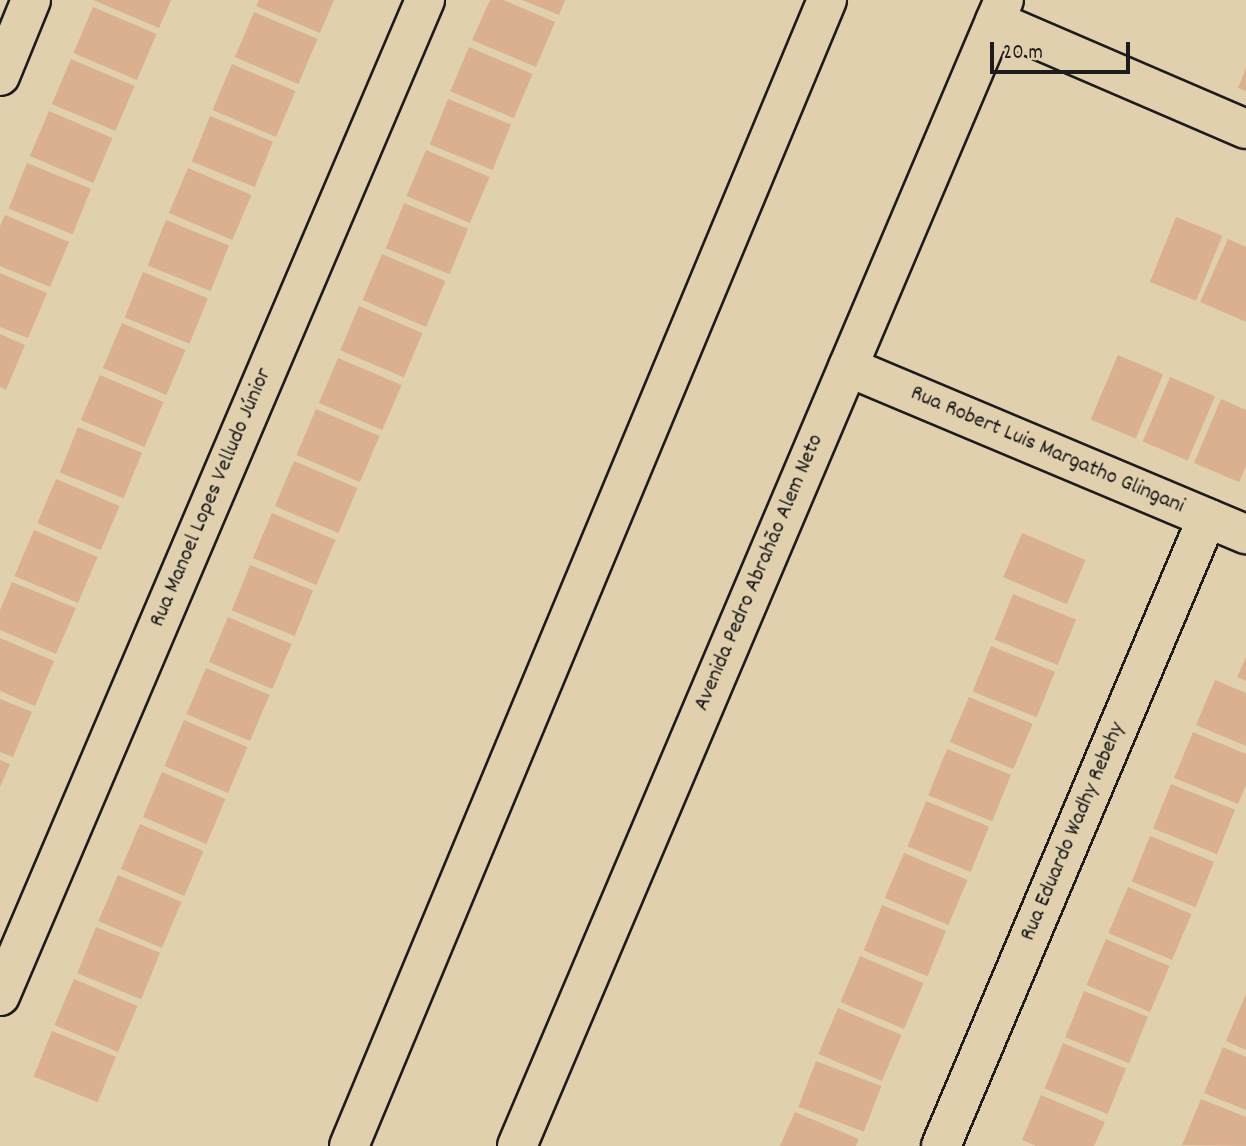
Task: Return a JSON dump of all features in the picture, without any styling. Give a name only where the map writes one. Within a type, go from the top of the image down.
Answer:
[{"type":"street","points":[[0,76],[32,0]]},
{"type":"street","name":"Rua Manoel Lopes Velludo Júnior","points":[[0,996],[425,0]]},
{"type":"street","points":[[349,1146],[827,0]]},
{"type":"street","points":[[1000,10],[1246,129]]},
{"type":"street","name":"Avenida Pedro Abrahão Alem Neto","points":[[517,1146],[1000,10]]},
{"type":"street","name":"Rua Robert Luis Margatho Glingani","points":[[848,367],[1246,534]]},
{"type":"street","name":"Rua Eduardo Wadhy Rebehy","points":[[941,1146],[1207,517]]},
{"type":"building","points":[[93,0],[171,0],[159,28]]},
{"type":"building","points":[[259,0],[334,0],[320,33],[256,6]]},
{"type":"building","points":[[490,0],[503,0],[555,22],[536,67],[472,40]]},
{"type":"building","points":[[522,0],[565,0],[559,15]]},
{"type":"building","points":[[93,7],[157,34],[137,80],[73,53]]},
{"type":"building","points":[[254,12],[318,39],[298,84],[235,57]]},
{"type":"building","points":[[469,47],[533,74],[514,118],[450,91]]},
{"type":"building","points":[[71,59],[135,86],[115,131],[52,104]]},
{"type":"building","points":[[232,64],[296,91],[276,137],[212,110]]},
{"type":"building","points":[[1246,68],[1246,91],[1238,88]]},
{"type":"building","points":[[448,99],[511,124],[493,170],[430,144]]},
{"type":"building","points":[[49,111],[113,138],[93,183],[30,156]]},
{"type":"building","points":[[210,116],[273,141],[255,187],[192,161]]},
{"type":"building","points":[[426,150],[490,177],[470,223],[406,196]]},
{"type":"building","points":[[27,163],[91,189],[73,234],[9,208]]},
{"type":"building","points":[[188,168],[252,195],[232,240],[169,213]]},
{"type":"building","points":[[404,203],[468,229],[450,274],[386,248]]},
{"type":"building","points":[[5,215],[69,242],[50,287],[0,266],[0,226]]},
{"type":"building","points":[[1176,217],[1222,236],[1196,301],[1150,282]]},
{"type":"building","points":[[166,220],[229,245],[211,291],[148,265]]},
{"type":"building","points":[[1228,239],[1246,247],[1246,322],[1200,302]]},
{"type":"building","points":[[382,254],[446,281],[426,327],[362,300]]},
{"type":"building","points":[[143,272],[208,298],[190,344],[125,317]]},
{"type":"building","points":[[0,273],[47,293],[28,338],[0,327]]},
{"type":"building","points":[[359,306],[423,333],[404,377],[340,350]]},
{"type":"building","points":[[122,323],[186,350],[166,395],[103,368]]},
{"type":"building","points":[[0,334],[25,345],[6,390],[0,387]]},
{"type":"building","points":[[1118,355],[1163,374],[1136,439],[1091,419]]},
{"type":"building","points":[[338,358],[402,385],[382,430],[319,403]]},
{"type":"building","points":[[100,375],[164,402],[144,447],[81,420]]},
{"type":"building","points":[[1170,377],[1215,396],[1188,461],[1143,441]]},
{"type":"building","points":[[1221,399],[1246,410],[1246,466],[1239,482],[1194,463]]},
{"type":"building","points":[[316,409],[380,436],[360,482],[296,455]]},
{"type":"building","points":[[78,427],[142,453],[124,498],[60,472]]},
{"type":"building","points":[[294,461],[358,488],[338,533],[275,506]]},
{"type":"building","points":[[56,479],[120,506],[101,550],[37,523]]},
{"type":"building","points":[[272,513],[336,540],[316,585],[253,558]]},
{"type":"building","points":[[34,530],[98,557],[78,603],[14,576]]},
{"type":"building","points":[[1022,533],[1086,560],[1067,604],[1003,577]]},
{"type":"building","points":[[250,565],[313,590],[295,636],[232,610]]},
{"type":"building","points":[[12,582],[76,608],[56,654],[0,630],[0,610]]},
{"type":"building","points":[[1013,594],[1076,619],[1058,665],[995,639]]},
{"type":"building","points":[[228,617],[292,644],[272,689],[209,662]]},
{"type":"building","points":[[0,638],[54,661],[35,706],[0,691]]},
{"type":"building","points":[[991,646],[1055,672],[1037,717],[973,691]]},
{"type":"building","points":[[1246,657],[1246,681],[1237,677]]},
{"type":"building","points":[[206,668],[270,695],[250,741],[186,714]]},
{"type":"building","points":[[1215,680],[1246,693],[1246,746],[1196,725]]},
{"type":"building","points":[[969,697],[1033,724],[1013,769],[950,742]]},
{"type":"building","points":[[0,699],[32,712],[13,757],[0,752]]},
{"type":"building","points":[[184,720],[248,747],[228,793],[164,766]]},
{"type":"building","points":[[1193,732],[1246,754],[1246,785],[1238,804],[1174,778]]},
{"type":"building","points":[[947,749],[1011,775],[992,821],[928,795]]},
{"type":"building","points":[[0,760],[10,764],[0,787]]},
{"type":"building","points":[[162,772],[226,799],[206,844],[143,817]]},
{"type":"building","points":[[1171,784],[1235,810],[1217,854],[1153,829]]},
{"type":"building","points":[[926,801],[989,826],[971,872],[908,846]]},
{"type":"building","points":[[140,824],[204,851],[184,896],[121,869]]},
{"type":"building","points":[[1150,836],[1214,862],[1196,907],[1132,881]]},
{"type":"building","points":[[904,853],[968,880],[948,925],[885,898]]},
{"type":"building","points":[[118,875],[182,902],[162,948],[98,921]]},
{"type":"building","points":[[1128,887],[1192,914],[1172,960],[1108,933]]},
{"type":"building","points":[[882,905],[946,931],[928,976],[864,950]]},
{"type":"building","points":[[96,927],[160,953],[141,999],[77,973]]},
{"type":"building","points":[[1106,939],[1170,966],[1150,1012],[1086,985]]},
{"type":"building","points":[[860,956],[924,983],[904,1029],[840,1002]]},
{"type":"building","points":[[74,979],[138,1006],[118,1052],[54,1025]]},
{"type":"building","points":[[1084,991],[1148,1017],[1129,1063],[1065,1037]]},
{"type":"building","points":[[1246,994],[1246,1050],[1226,1041]]},
{"type":"building","points":[[838,1008],[902,1035],[882,1081],[818,1054]]},
{"type":"building","points":[[52,1031],[116,1057],[98,1102],[34,1076]]},
{"type":"building","points":[[1063,1043],[1126,1068],[1108,1114],[1045,1088]]},
{"type":"building","points":[[1223,1047],[1246,1057],[1246,1110],[1204,1093]]},
{"type":"building","points":[[816,1061],[881,1086],[864,1132],[798,1107]]},
{"type":"building","points":[[1041,1095],[1105,1122],[1094,1146],[1036,1146],[1022,1140]]},
{"type":"building","points":[[1201,1099],[1246,1117],[1246,1146],[1182,1145]]},
{"type":"building","points":[[795,1112],[859,1139],[856,1146],[780,1146]]}]
